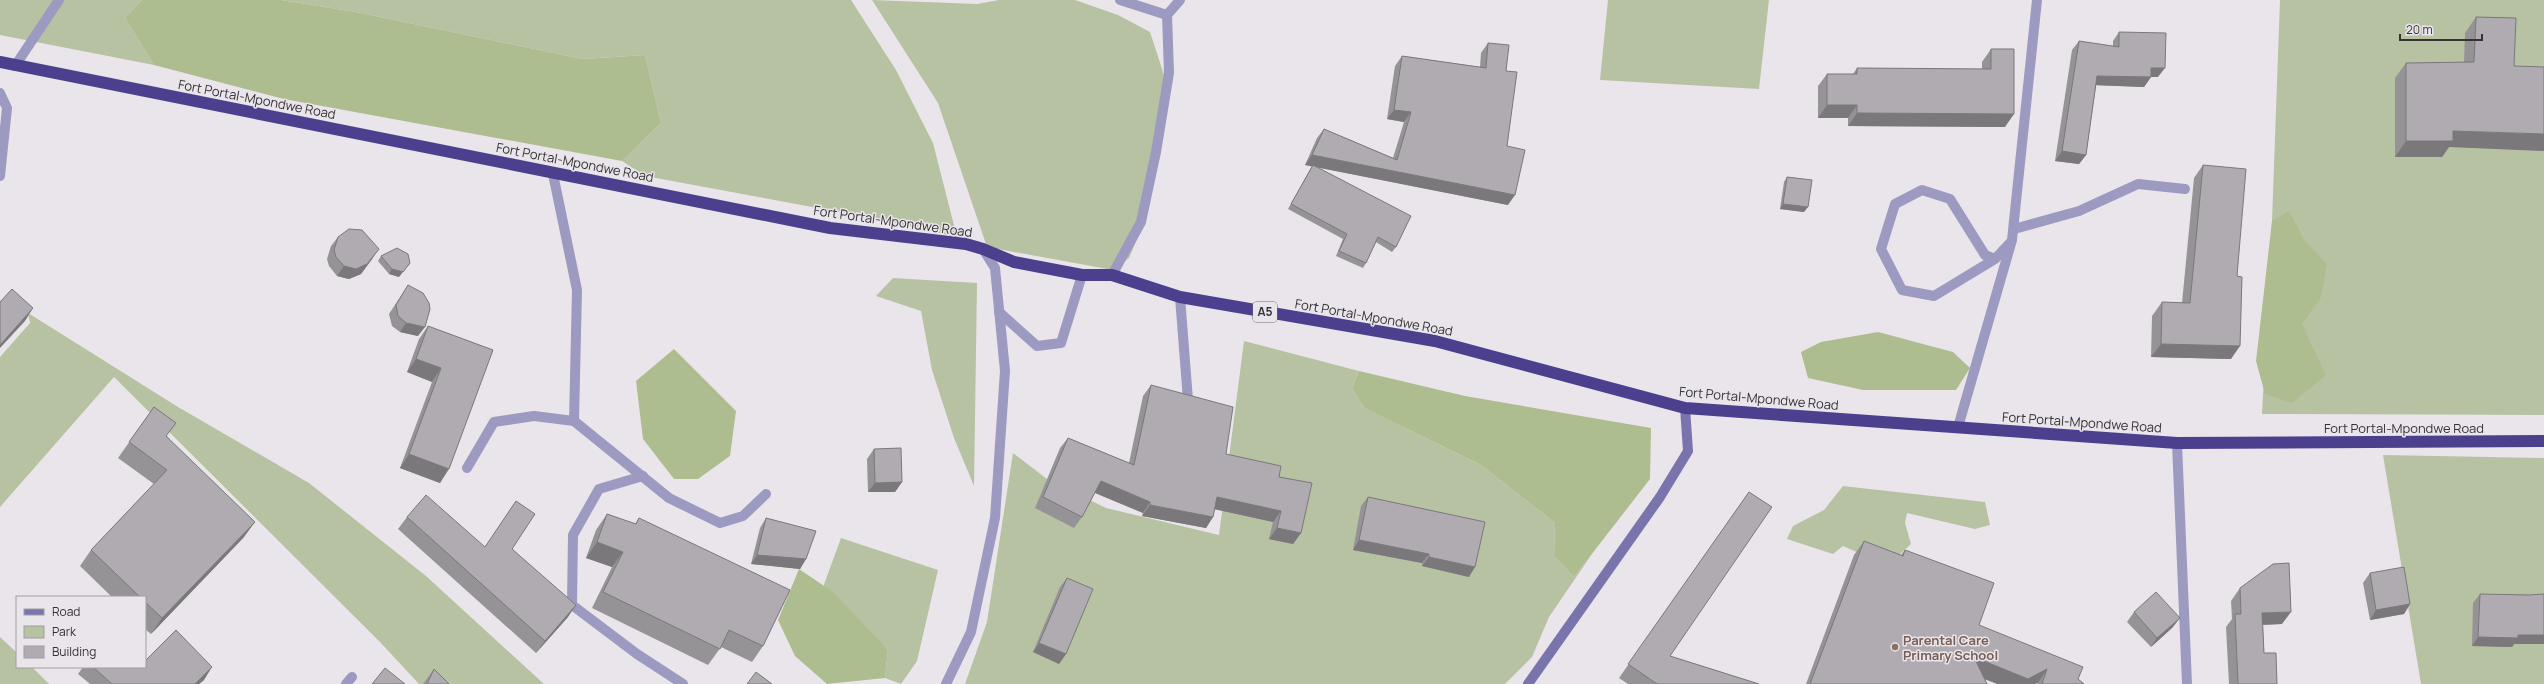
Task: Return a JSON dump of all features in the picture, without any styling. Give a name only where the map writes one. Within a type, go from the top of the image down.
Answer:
[{"type":"highway","name":"Fort Portal-Mpondwe Road","points":[[0,62],[450,151],[553,174],[616,184],[830,228],[966,244],[984,249],[1014,262],[1082,274],[1112,275],[1180,297],[1435,341],[1685,408],[2177,443],[2544,441]]},
{"type":"street","points":[[15,66],[59,0]]},
{"type":"street","points":[[1120,0],[1167,15]]},
{"type":"street","points":[[1112,275],[1141,222],[1156,152],[1169,73],[1167,15],[1180,0]]},
{"type":"street","points":[[1958,428],[2012,240],[2038,0]]},
{"type":"street","points":[[0,93],[7,108],[0,176]]},
{"type":"street","points":[[553,174],[577,290],[574,421]]},
{"type":"street","points":[[2014,229],[2079,211],[2138,184],[2186,189]]},
{"type":"street","points":[[1995,259],[1984,255],[1950,199],[1922,190],[1895,204],[1881,249],[1902,290],[1934,296],[1995,259],[2012,240]]},
{"type":"street","points":[[946,684],[971,632],[995,518],[1005,371],[995,268],[984,249]]},
{"type":"street","points":[[999,312],[1037,346],[1061,343],[1082,274]]},
{"type":"street","points":[[1180,297],[1188,400]]},
{"type":"street","points":[[1528,684],[1660,497],[1688,451],[1685,408]]},
{"type":"street","points":[[467,468],[494,422],[534,416],[574,421],[669,498],[720,522],[743,516],[766,494]]},
{"type":"street","points":[[2177,443],[2187,684]]},
{"type":"street","points":[[642,476],[599,489],[573,535],[572,605],[637,654],[684,684]]},
{"type":"green space","points":[[0,0],[142,0],[125,18],[154,65],[0,35]]},
{"type":"green space","points":[[142,0],[281,0],[356,12],[583,59],[645,55],[661,123],[622,161],[284,99],[154,65],[125,18]]},
{"type":"green space","points":[[281,0],[851,0],[896,70],[933,143],[957,237],[872,218],[645,176],[622,161],[661,123],[645,55],[583,59],[356,12]]},
{"type":"green space","points":[[872,0],[977,4],[999,0],[1075,0],[1118,15],[1150,32],[1167,84],[1139,234],[1129,258],[1113,270],[987,247],[938,103]]},
{"type":"green space","points":[[1608,0],[1769,0],[1759,89],[1600,80]]},
{"type":"green space","points":[[2280,0],[2544,0],[2544,415],[2262,414],[2272,221]]},
{"type":"green space","points":[[2289,211],[2305,241],[2327,264],[2321,297],[2302,324],[2326,375],[2292,403],[2265,394],[2256,361],[2272,221]]},
{"type":"green space","points":[[893,278],[977,283],[974,486],[954,438],[932,370],[921,311],[876,296]]},
{"type":"green space","points":[[28,313],[178,407],[309,483],[426,576],[544,684],[419,684],[379,641],[114,377],[0,507],[0,357],[30,323]]},
{"type":"green space","points":[[1878,332],[1953,352],[1970,368],[1956,390],[1863,390],[1808,378],[1801,352],[1821,342]]},
{"type":"green space","points":[[1244,341],[1359,371],[1352,388],[1364,408],[1481,465],[1555,523],[1554,556],[1574,577],[1594,551],[1549,617],[1532,657],[1505,684],[965,684],[987,622],[1013,453],[1047,479],[1106,508],[1219,535]]},
{"type":"green space","points":[[674,349],[736,411],[730,456],[698,479],[674,479],[643,439],[636,381]]},
{"type":"green space","points":[[1359,371],[1465,396],[1651,428],[1650,479],[1574,577],[1554,556],[1555,523],[1481,465],[1364,408],[1352,388]]},
{"type":"green space","points":[[2383,455],[2544,458],[2544,684],[2421,684]]},
{"type":"green space","points":[[1843,486],[1985,502],[1990,525],[1975,529],[1907,513],[1905,523],[1911,544],[1897,557],[1868,557],[1843,546],[1833,554],[1787,539],[1793,526],[1824,510]]},
{"type":"green space","points":[[841,538],[938,570],[917,661],[901,684],[885,678],[888,650],[822,590]]},
{"type":"green space","points":[[799,569],[833,592],[888,650],[885,678],[827,684],[795,656],[778,620]]},
{"type":"green space","points":[[0,637],[16,652],[16,668],[33,668],[49,684],[0,684]]},
{"type":"building","points":[[2476,17],[2516,18],[2514,66],[2544,67],[2544,134],[2453,131],[2453,141],[2406,141],[2406,63],[2474,62]]},
{"type":"building","points":[[2119,32],[2166,33],[2165,68],[2151,68],[2151,77],[2097,76],[2086,155],[2062,151],[2079,41],[2119,47]]},
{"type":"building","points":[[1488,43],[1509,45],[1506,71],[1517,72],[1507,146],[1525,150],[1515,195],[1312,155],[1324,129],[1397,160],[1411,112],[1394,110],[1402,56],[1486,68]]},
{"type":"building","points":[[1991,49],[2014,49],[2014,114],[1857,113],[1857,105],[1827,105],[1827,74],[1857,74],[1857,68],[1991,69]]},
{"type":"building","points":[[1313,165],[1411,216],[1396,247],[1378,237],[1366,263],[1339,251],[1347,234],[1291,204]]},
{"type":"building","points":[[2203,165],[2246,169],[2237,276],[2242,277],[2240,346],[2161,344],[2162,302],[2190,303]]},
{"type":"building","points":[[1787,177],[1812,180],[1808,207],[1783,204]]},
{"type":"building","points":[[349,229],[362,230],[379,249],[367,264],[356,269],[344,266],[336,257],[334,250],[338,237]]},
{"type":"building","points":[[397,248],[408,254],[410,263],[403,272],[392,269],[381,256]]},
{"type":"building","points":[[408,285],[423,293],[429,303],[430,309],[425,327],[406,323],[398,316],[396,305]]},
{"type":"building","points":[[12,289],[33,308],[0,345],[0,302]]},
{"type":"building","points":[[428,326],[493,350],[449,469],[409,454],[441,368],[416,359]]},
{"type":"building","points":[[1151,385],[1233,407],[1226,454],[1281,466],[1279,477],[1312,483],[1301,533],[1277,528],[1281,511],[1217,497],[1213,517],[1150,505],[1150,502],[1101,481],[1082,517],[1043,497],[1068,438],[1134,465]]},
{"type":"building","points":[[154,407],[176,423],[166,436],[255,522],[162,618],[146,603],[146,596],[139,596],[91,550],[167,470],[129,442]]},
{"type":"building","points":[[901,448],[902,482],[875,483],[874,449]]},
{"type":"building","points":[[1749,492],[1772,507],[1670,656],[1759,684],[1657,684],[1628,664]]},
{"type":"building","points":[[426,495],[485,547],[516,501],[535,514],[512,549],[576,605],[545,641],[407,517]]},
{"type":"building","points":[[1368,497],[1485,522],[1475,567],[1429,557],[1429,554],[1359,540]]},
{"type":"building","points":[[607,514],[636,524],[639,518],[790,590],[763,646],[729,630],[720,649],[603,592],[623,552],[597,542]]},
{"type":"building","points":[[766,518],[816,531],[806,559],[757,555]]},
{"type":"building","points":[[1864,541],[1903,556],[1905,550],[1994,583],[1979,625],[2083,667],[2078,679],[2084,684],[2042,684],[2047,669],[2028,679],[1974,657],[1987,684],[1810,684]]},
{"type":"building","points":[[2289,563],[2291,612],[2262,613],[2264,653],[2276,653],[2277,684],[2238,684],[2235,614],[2241,614],[2240,588],[2273,564]]},
{"type":"building","points":[[2404,567],[2410,604],[2376,610],[2370,573]]},
{"type":"building","points":[[1067,578],[1093,589],[1066,654],[1039,643]]},
{"type":"building","points":[[2156,592],[2180,618],[2157,638],[2134,612]]},
{"type":"building","points":[[2480,594],[2544,594],[2544,635],[2518,635],[2518,638],[2478,637]]},
{"type":"building","points":[[176,630],[212,667],[195,684],[112,684],[94,668],[146,668],[146,660]]},
{"type":"building","points":[[385,668],[405,684],[372,684]]},
{"type":"building","points":[[434,669],[449,684],[427,684]]},
{"type":"building","points":[[756,672],[772,684],[747,684]]},
{"type":"place","name":"Parental Care Primary School","points":[[1895,647]]}]
